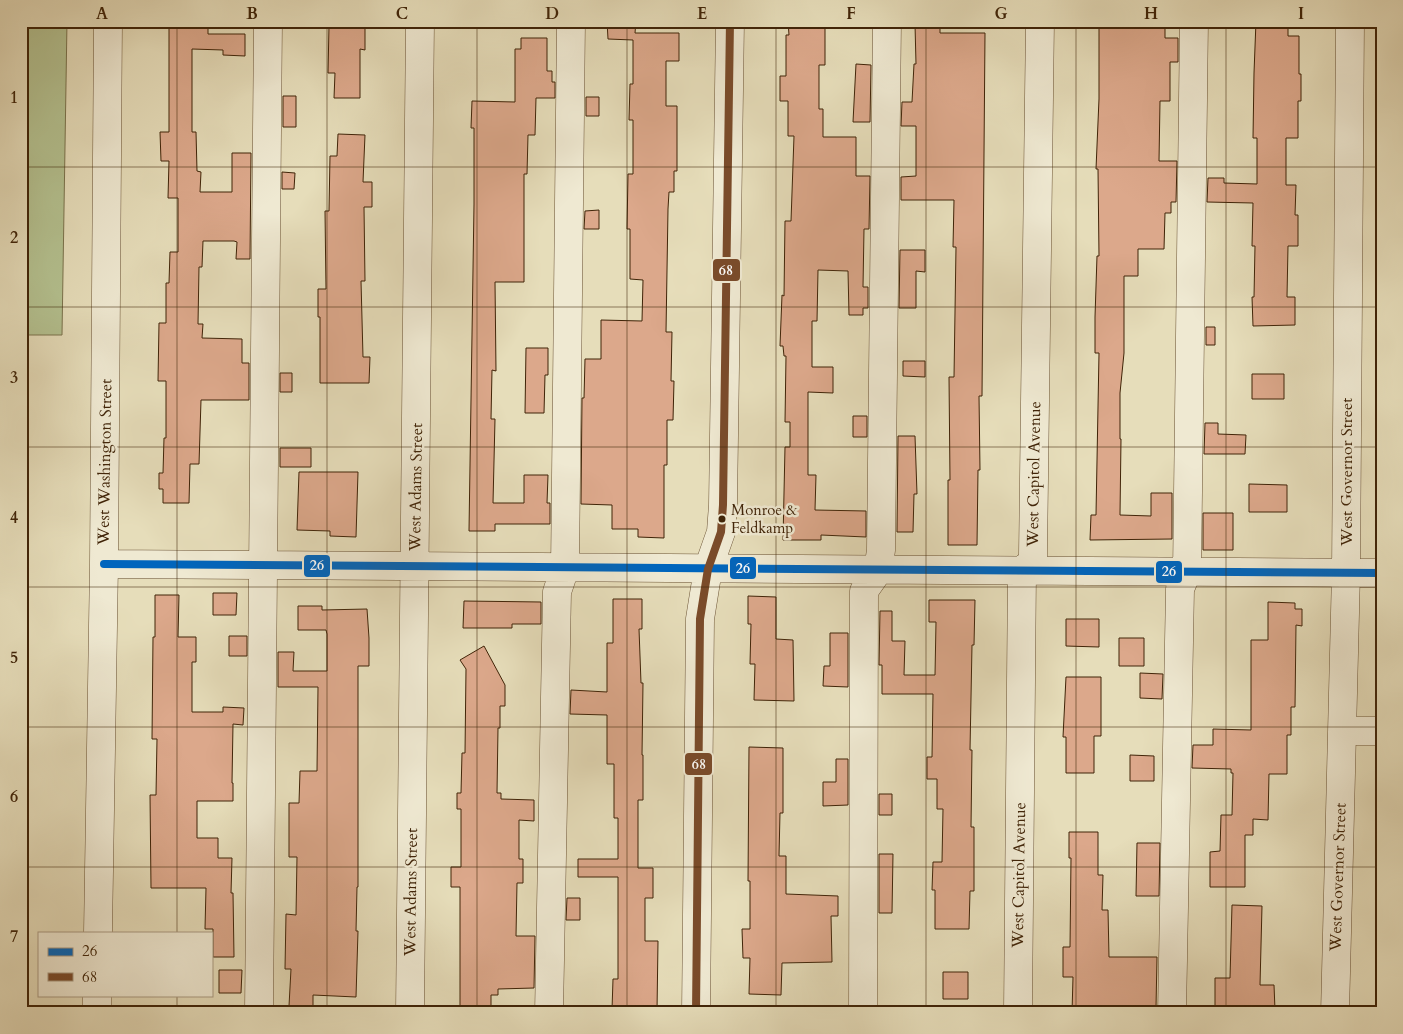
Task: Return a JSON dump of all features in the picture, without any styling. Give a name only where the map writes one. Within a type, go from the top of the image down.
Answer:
[{"type":"street","name":"West Washington Street","points":[[98,932],[104,564],[108,21]]},
{"type":"street","points":[[259,1013],[268,21]]},
{"type":"street","name":"West Adams Street","points":[[410,1013],[420,21]]},
{"type":"street","points":[[549,1013],[557,592],[565,568],[572,21]]},
{"type":"street","points":[[696,1013],[700,620],[708,569],[720,532],[723,505],[730,21]]},
{"type":"street","points":[[863,1013],[864,591],[878,570],[881,550],[887,21]]},
{"type":"street","name":"West Capitol Avenue","points":[[1018,1013],[1022,572],[1033,562],[1040,21]]},
{"type":"street","points":[[1172,1013],[1180,589],[1187,572],[1194,21]]},
{"type":"street","name":"West Governor Street","points":[[1335,1013],[1346,573],[1350,21]]},
{"type":"street","points":[[104,564],[1022,572],[1382,573]]},
{"type":"street","points":[[1343,731],[1382,732]]},
{"type":"street","points":[[97,996],[97,1013]]},
{"type":"green space","points":[[21,21],[67,21],[62,335],[21,335]]},
{"type":"building","points":[[607,21],[636,21],[635,33],[679,33],[679,61],[666,61],[666,106],[677,106],[677,171],[674,171],[674,192],[669,192],[668,209],[666,332],[672,332],[671,381],[674,381],[673,420],[667,420],[667,465],[664,465],[664,538],[638,537],[638,529],[612,529],[612,505],[581,504],[582,398],[584,398],[585,359],[601,359],[601,320],[642,321],[643,280],[630,279],[630,229],[627,229],[628,174],[633,174],[633,120],[629,120],[630,84],[633,84],[633,40],[608,39]]},
{"type":"building","points":[[788,21],[825,21],[825,65],[819,65],[819,109],[823,109],[823,137],[856,137],[856,176],[870,176],[869,229],[864,229],[863,287],[868,287],[868,308],[863,308],[863,315],[849,315],[848,271],[818,270],[817,321],[812,321],[812,367],[833,367],[833,393],[808,392],[808,475],[816,475],[815,510],[866,511],[866,537],[821,535],[821,540],[783,540],[785,447],[790,447],[790,422],[785,422],[786,356],[784,356],[783,346],[780,346],[782,295],[784,296],[785,221],[791,221],[794,136],[788,136],[788,101],[780,101],[780,76],[786,76],[786,35],[789,35]]},
{"type":"building","points":[[1099,21],[1165,21],[1165,38],[1178,38],[1178,62],[1170,62],[1170,101],[1160,101],[1159,161],[1177,161],[1176,202],[1171,202],[1171,213],[1165,213],[1164,249],[1138,249],[1138,276],[1124,276],[1124,353],[1120,393],[1120,515],[1151,516],[1151,493],[1172,493],[1172,539],[1090,540],[1091,515],[1096,515],[1099,353],[1095,353],[1095,317],[1097,256],[1099,256],[1098,169],[1096,169],[1099,99]]},
{"type":"building","points":[[1256,21],[1288,21],[1288,36],[1299,36],[1301,101],[1298,101],[1298,138],[1286,138],[1286,185],[1296,185],[1295,215],[1298,215],[1298,246],[1288,246],[1287,297],[1295,297],[1295,325],[1253,326],[1252,297],[1254,297],[1255,246],[1252,246],[1253,203],[1207,202],[1208,178],[1224,178],[1224,183],[1257,184],[1257,138],[1253,138]]},
{"type":"building","points":[[169,23],[208,24],[208,34],[245,34],[245,56],[223,55],[223,50],[192,49],[192,132],[196,132],[197,171],[201,172],[200,192],[232,192],[232,153],[251,153],[250,259],[236,259],[237,242],[203,241],[202,267],[199,267],[198,324],[203,324],[202,338],[242,339],[242,363],[249,363],[249,400],[201,400],[199,464],[190,464],[189,503],[163,503],[163,489],[159,489],[159,473],[163,473],[164,438],[166,438],[166,381],[158,381],[159,323],[166,323],[166,283],[169,283],[170,252],[178,252],[178,198],[168,198],[169,161],[161,161],[160,132],[169,132]]},
{"type":"building","points":[[915,24],[940,24],[940,33],[985,33],[982,396],[979,396],[980,470],[978,470],[977,545],[948,545],[948,480],[950,480],[949,377],[954,377],[956,247],[953,247],[954,200],[901,200],[901,177],[916,176],[916,126],[901,126],[902,102],[912,102],[914,64],[916,64]]},
{"type":"building","points":[[329,26],[365,27],[365,50],[360,49],[360,98],[334,98],[335,73],[328,73]]},
{"type":"building","points":[[521,38],[547,38],[547,71],[552,71],[552,82],[555,82],[555,98],[536,98],[535,135],[528,135],[527,174],[524,174],[524,282],[495,282],[496,371],[492,370],[491,419],[495,419],[493,503],[524,503],[524,475],[548,475],[547,503],[550,503],[550,524],[495,524],[495,531],[469,531],[474,204],[474,128],[471,128],[472,101],[515,102],[515,49],[521,49]]},
{"type":"building","points":[[856,64],[871,65],[870,122],[853,122]]},
{"type":"building","points":[[283,96],[296,96],[296,127],[283,127]]},
{"type":"building","points":[[586,97],[599,97],[599,116],[586,116]]},
{"type":"building","points":[[338,134],[365,135],[363,182],[372,182],[372,207],[364,207],[365,281],[361,281],[363,357],[370,357],[369,383],[320,383],[318,289],[326,289],[325,211],[329,211],[330,156],[337,156]]},
{"type":"building","points":[[282,172],[295,173],[294,189],[282,189]]},
{"type":"building","points":[[599,210],[599,229],[584,229],[585,211]]},
{"type":"building","points":[[900,250],[925,250],[925,272],[916,271],[916,308],[899,308]]},
{"type":"building","points":[[1206,327],[1215,327],[1215,345],[1206,345]]},
{"type":"building","points":[[526,348],[548,348],[548,375],[545,375],[544,413],[525,413]]},
{"type":"building","points":[[903,361],[925,361],[925,377],[903,376]]},
{"type":"building","points":[[280,373],[292,373],[292,392],[280,392]]},
{"type":"building","points":[[1252,374],[1284,374],[1284,399],[1252,399]]},
{"type":"building","points":[[853,416],[867,416],[867,437],[853,437]]},
{"type":"building","points":[[1205,423],[1218,423],[1218,434],[1246,435],[1245,454],[1204,454]]},
{"type":"building","points":[[898,436],[915,436],[917,494],[914,494],[913,532],[897,532]]},
{"type":"building","points":[[280,448],[311,448],[311,467],[280,467]]},
{"type":"building","points":[[299,472],[358,472],[356,537],[330,536],[330,531],[297,530]]},
{"type":"building","points":[[1249,484],[1287,485],[1287,512],[1249,512]]},
{"type":"building","points":[[1203,513],[1233,513],[1233,550],[1203,550]]},
{"type":"building","points":[[213,593],[237,593],[236,615],[213,615]]},
{"type":"building","points":[[155,595],[179,595],[178,637],[196,637],[196,662],[192,662],[192,712],[223,712],[223,707],[244,708],[243,725],[233,724],[233,801],[197,801],[197,838],[218,838],[218,858],[232,858],[231,893],[233,893],[234,957],[213,957],[213,929],[205,929],[206,888],[151,888],[150,795],[156,795],[157,739],[152,739]]},
{"type":"building","points":[[748,596],[776,597],[776,639],[793,640],[794,701],[754,700],[755,664],[750,664],[751,624],[748,624]]},
{"type":"building","points":[[613,599],[642,599],[642,629],[639,629],[641,683],[643,683],[643,800],[638,800],[638,868],[653,868],[653,898],[645,898],[645,941],[658,941],[657,1011],[612,1010],[613,979],[618,979],[618,877],[578,877],[578,859],[618,859],[618,818],[614,818],[614,764],[607,764],[607,715],[570,714],[571,690],[607,692],[607,643],[613,643]]},
{"type":"building","points":[[929,600],[975,600],[970,750],[972,750],[971,827],[974,827],[974,891],[970,891],[969,929],[935,929],[935,890],[932,890],[933,862],[942,862],[943,809],[937,809],[937,779],[927,779],[927,757],[932,757],[933,694],[882,694],[882,665],[879,665],[880,611],[892,611],[892,641],[905,641],[904,675],[935,675],[936,622],[929,622]]},
{"type":"building","points":[[464,601],[541,602],[541,624],[512,624],[512,628],[463,628]]},
{"type":"building","points":[[1268,602],[1295,603],[1295,609],[1302,609],[1302,626],[1296,625],[1295,707],[1291,707],[1291,735],[1287,735],[1287,774],[1269,774],[1268,820],[1253,819],[1253,835],[1245,835],[1245,887],[1210,887],[1210,852],[1220,851],[1221,815],[1232,815],[1233,773],[1231,773],[1231,769],[1192,768],[1193,745],[1213,745],[1213,729],[1251,730],[1251,640],[1268,640]]},
{"type":"building","points":[[298,606],[322,606],[322,610],[367,609],[369,638],[369,666],[358,666],[358,887],[356,931],[358,931],[356,997],[313,995],[313,1006],[289,1006],[291,969],[285,969],[286,914],[296,915],[297,857],[289,857],[289,803],[299,803],[300,771],[317,771],[318,687],[278,687],[278,652],[294,652],[293,671],[327,671],[327,634],[326,630],[298,630]]},
{"type":"building","points":[[1066,619],[1099,619],[1099,647],[1066,646]]},
{"type":"building","points":[[830,633],[848,633],[848,687],[823,686],[824,666],[830,666]]},
{"type":"building","points":[[229,636],[247,636],[247,656],[229,656]]},
{"type":"building","points":[[1119,638],[1144,638],[1144,666],[1119,666]]},
{"type":"building","points":[[484,646],[505,685],[505,706],[500,706],[500,728],[498,728],[497,793],[501,793],[501,799],[534,800],[534,821],[519,820],[519,859],[523,859],[523,883],[517,883],[516,936],[535,936],[534,988],[498,989],[498,995],[491,995],[491,1007],[460,1006],[460,887],[451,887],[451,867],[461,867],[461,809],[457,809],[457,793],[461,793],[462,753],[465,753],[466,669],[460,660]]},
{"type":"building","points":[[1140,673],[1163,674],[1162,699],[1140,698]]},
{"type":"building","points":[[1066,677],[1101,677],[1101,736],[1094,736],[1094,773],[1066,773],[1066,737],[1063,737]]},
{"type":"building","points":[[749,747],[783,748],[783,813],[780,813],[779,856],[786,856],[786,894],[838,896],[838,916],[831,916],[832,962],[782,963],[781,995],[749,994],[750,958],[743,958],[742,929],[750,929],[750,881],[748,881]]},
{"type":"building","points":[[1130,755],[1154,756],[1154,781],[1130,781]]},
{"type":"building","points":[[836,759],[848,759],[848,805],[823,806],[823,782],[836,782]]},
{"type":"building","points":[[879,794],[892,794],[892,815],[879,815]]},
{"type":"building","points":[[1069,832],[1098,832],[1098,875],[1103,875],[1102,910],[1108,910],[1109,957],[1157,957],[1156,1007],[1108,1006],[1108,1013],[1072,1013],[1073,977],[1063,977],[1063,947],[1070,947],[1071,858],[1069,858]]},
{"type":"building","points":[[1137,843],[1160,843],[1159,896],[1136,896]]},
{"type":"building","points":[[879,854],[893,854],[892,913],[879,913]]},
{"type":"building","points":[[567,898],[580,898],[580,920],[566,920]]},
{"type":"building","points":[[1232,905],[1262,906],[1260,985],[1274,985],[1275,1010],[1258,1010],[1258,1013],[1215,1013],[1215,978],[1230,978]]},
{"type":"building","points":[[219,970],[242,970],[241,993],[219,993]]},
{"type":"building","points":[[943,972],[968,972],[968,999],[943,999]]},
{"type":"transit line","name":"68","points":[[696,1013],[700,619],[708,569],[721,532],[723,505],[730,21]]},
{"type":"transit line","name":"26","points":[[104,564],[1382,573]]},
{"type":"place","name":"Monroe & Feldkamp","points":[[722,519]]}]
